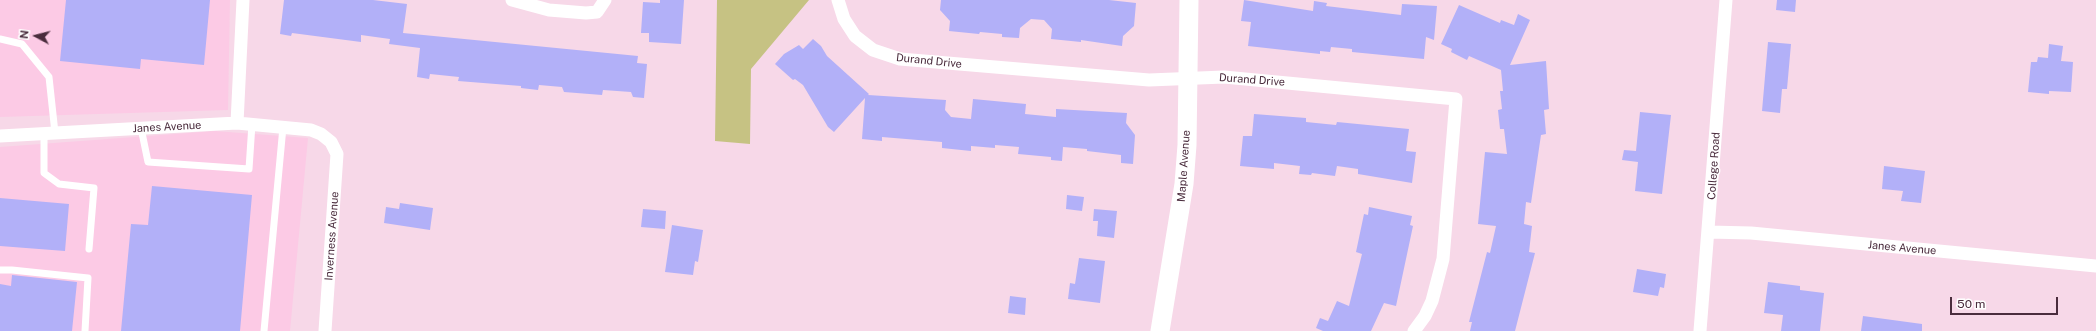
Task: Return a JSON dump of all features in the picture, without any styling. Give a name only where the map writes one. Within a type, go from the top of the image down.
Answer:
[{"type":"main road","name":"Maple Avenue","points":[[1160,331],[1184,184],[1189,79],[1189,0]]},
{"type":"street","points":[[237,123],[243,0]]},
{"type":"street","points":[[512,0],[549,10],[586,13],[597,12],[605,0]]},
{"type":"street","name":"Durand Drive","points":[[838,0],[844,19],[855,36],[865,44],[885,55],[919,61],[1149,80],[1224,76],[1456,99],[1443,259],[1432,301],[1425,316],[1414,331]]},
{"type":"street","name":"College Road","points":[[1700,331],[1709,232],[1726,0]]},
{"type":"street","name":"Janes Avenue","points":[[0,136],[237,123],[311,130],[321,134],[330,142]]},
{"type":"street","name":"Inverness Avenue","points":[[325,331],[337,154],[330,142]]},
{"type":"street","name":"Janes Avenue","points":[[1709,232],[1751,233],[2096,266]]},
{"type":"lane","points":[[0,39],[22,44],[49,77],[49,133],[44,173],[59,184],[94,188],[89,249]]},
{"type":"lane","points":[[141,128],[148,162],[249,169],[252,124]]},
{"type":"lane","points":[[264,331],[283,127]]},
{"type":"lane","points":[[0,270],[88,278],[85,331]]},
{"type":"shaded area","points":[[0,0],[230,0],[228,110],[0,117]]},
{"type":"shaded area","points":[[717,0],[809,0],[751,69],[750,144],[715,141]]},
{"type":"shaded area","points":[[215,131],[308,138],[290,331],[0,331],[0,147]]},
{"type":"building","points":[[66,0],[210,0],[204,65],[141,59],[140,69],[60,61]]},
{"type":"building","points":[[284,0],[373,0],[407,4],[403,33],[638,56],[637,63],[647,64],[644,98],[633,97],[631,92],[603,90],[602,95],[564,92],[562,87],[539,85],[538,90],[521,88],[521,86],[458,81],[459,77],[430,74],[429,79],[417,77],[420,48],[389,44],[390,39],[361,35],[361,42],[292,33],[291,36],[280,34]]},
{"type":"building","points":[[660,0],[684,0],[681,44],[649,42],[649,33],[641,33],[643,2],[660,3]]},
{"type":"building","points":[[941,0],[1109,0],[1136,3],[1134,26],[1123,36],[1122,46],[1081,40],[1081,42],[1051,39],[1052,29],[1044,20],[1031,19],[1020,28],[1019,38],[1002,37],[1002,34],[980,32],[979,34],[949,31],[950,21],[940,10]]},
{"type":"building","points":[[1244,0],[1313,11],[1314,1],[1327,3],[1326,6],[1401,15],[1402,4],[1437,6],[1434,40],[1426,37],[1424,59],[1352,52],[1352,49],[1331,47],[1330,52],[1320,51],[1320,54],[1248,46],[1251,22],[1241,21]]},
{"type":"building","points":[[1777,0],[1796,0],[1795,12],[1776,10]]},
{"type":"building","points":[[1459,5],[1500,23],[1501,20],[1514,25],[1518,14],[1530,20],[1510,65],[1546,61],[1549,109],[1544,110],[1546,134],[1541,135],[1531,203],[1526,202],[1524,224],[1532,226],[1529,252],[1535,253],[1515,331],[1470,331],[1472,322],[1469,322],[1487,252],[1490,253],[1496,226],[1478,224],[1485,152],[1507,154],[1504,129],[1500,129],[1498,110],[1502,109],[1500,91],[1503,91],[1501,70],[1469,56],[1467,60],[1451,52],[1452,49],[1441,44]]},
{"type":"building","points":[[813,39],[821,46],[827,56],[869,94],[868,95],[946,100],[945,110],[951,117],[971,119],[973,99],[1026,104],[1025,114],[1056,117],[1056,109],[1127,113],[1126,123],[1135,135],[1133,164],[1121,163],[1121,155],[1087,151],[1087,149],[1063,147],[1062,161],[1051,160],[1051,157],[1018,154],[1019,147],[995,145],[995,148],[971,146],[971,151],[942,148],[942,142],[882,137],[882,141],[862,139],[865,98],[834,132],[828,127],[803,85],[795,79],[793,80],[775,64],[784,54],[799,45],[803,49]]},
{"type":"building","points":[[1768,42],[1791,44],[1787,89],[1782,89],[1780,113],[1762,111]]},
{"type":"building","points":[[2049,44],[2063,46],[2061,61],[2073,62],[2071,92],[2049,91],[2049,94],[2028,92],[2031,62],[2037,62],[2038,57],[2048,58]]},
{"type":"building","points":[[1640,112],[1671,115],[1662,194],[1635,191],[1638,162],[1622,160],[1624,150],[1636,151]]},
{"type":"building","points":[[1254,114],[1306,118],[1306,122],[1336,125],[1337,122],[1409,129],[1406,151],[1416,152],[1412,183],[1358,174],[1358,169],[1337,166],[1335,176],[1312,173],[1311,175],[1299,174],[1300,166],[1274,163],[1274,169],[1240,166],[1243,136],[1252,136]]},
{"type":"building","points":[[1884,166],[1925,171],[1921,203],[1901,201],[1903,191],[1882,189]]},
{"type":"building","points":[[152,186],[252,195],[240,331],[121,331],[131,224],[148,225]]},
{"type":"building","points":[[1067,195],[1084,197],[1082,211],[1066,209]]},
{"type":"building","points":[[0,198],[69,204],[65,251],[0,246]]},
{"type":"building","points":[[400,203],[433,208],[430,230],[384,223],[386,207],[399,209]]},
{"type":"building","points":[[1369,207],[1412,216],[1410,225],[1413,226],[1396,306],[1384,303],[1371,331],[1323,331],[1316,328],[1320,318],[1328,321],[1337,301],[1349,306],[1362,254],[1356,252],[1364,214],[1368,215]]},
{"type":"building","points":[[643,209],[666,211],[665,229],[641,227]]},
{"type":"building","points":[[1094,209],[1117,211],[1114,238],[1097,236],[1098,221],[1093,221]]},
{"type":"building","points":[[672,225],[703,230],[698,262],[695,261],[693,275],[665,272]]},
{"type":"building","points":[[1079,258],[1105,261],[1100,303],[1068,299],[1070,283],[1075,284]]},
{"type":"building","points":[[1637,269],[1666,274],[1664,288],[1660,287],[1658,296],[1633,292]]},
{"type":"building","points":[[12,275],[77,282],[72,331],[0,331],[0,284],[11,286]]},
{"type":"building","points":[[1768,282],[1800,286],[1800,290],[1824,293],[1820,331],[1781,331],[1783,315],[1764,313]]},
{"type":"building","points":[[1010,296],[1026,298],[1025,315],[1008,313]]},
{"type":"building","points":[[1863,316],[1922,324],[1922,331],[1861,331]]}]
